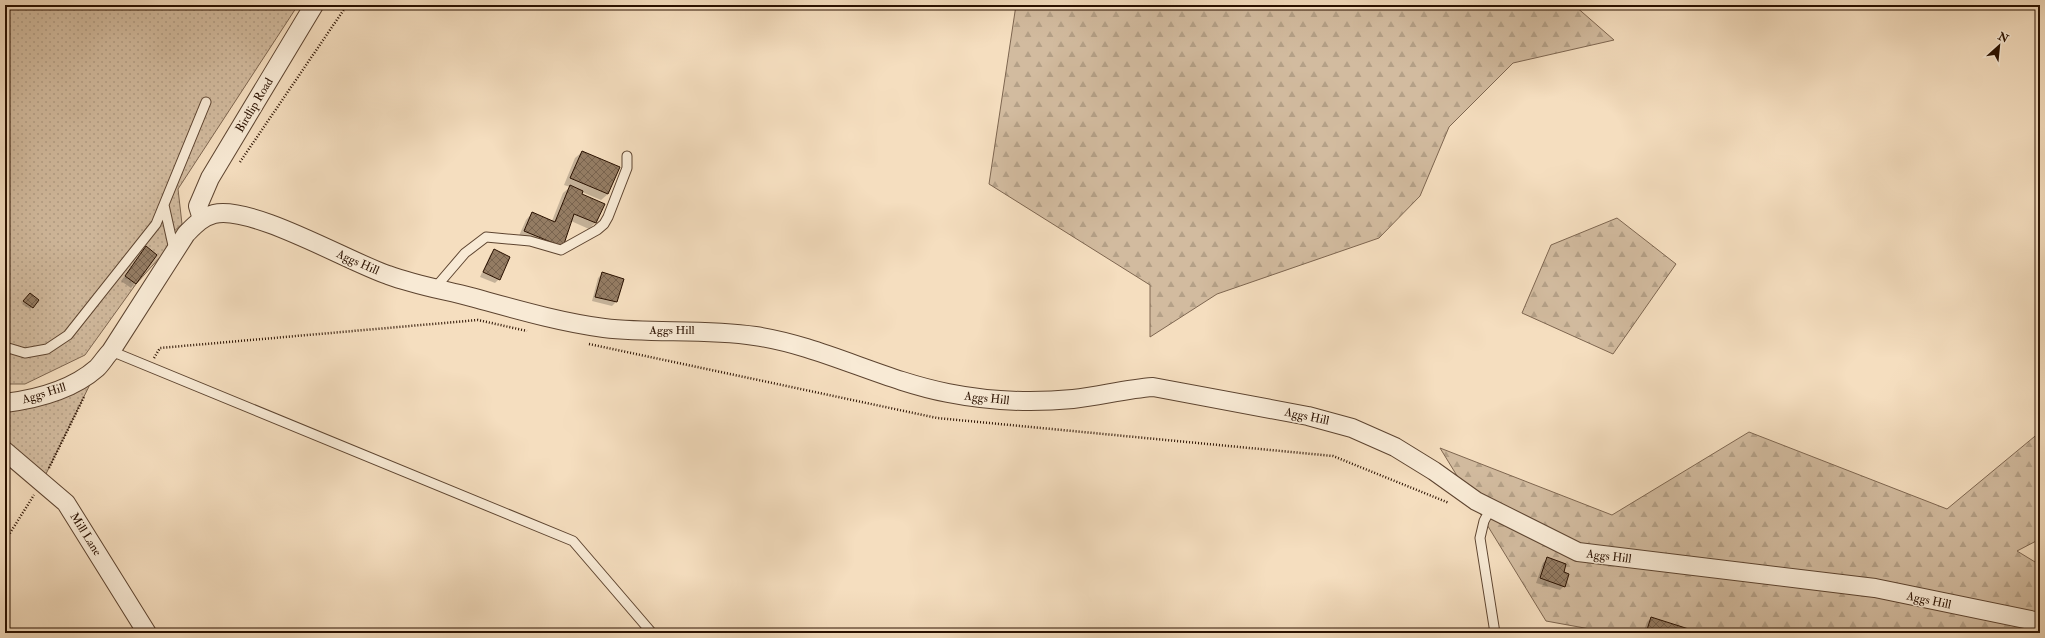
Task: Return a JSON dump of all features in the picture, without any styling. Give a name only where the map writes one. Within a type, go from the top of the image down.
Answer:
[{"type":"street","name":"Birdlip Road","points":[[200,213],[210,178],[314,5]]},
{"type":"street","name":"Aggs Hill","points":[[5,404],[34,398],[73,385],[98,368],[111,351],[200,213],[237,214],[304,238],[388,276],[575,323],[635,330],[727,332],[783,341],[828,354],[888,377],[918,386],[979,398],[1010,400],[1072,399],[1153,387],[1308,416],[1352,428],[1395,447],[1484,504],[1578,552],[1876,588],[2040,622]]},
{"type":"street","name":"Mill Lane","points":[[5,451],[66,503],[147,633]]},
{"type":"lane","points":[[5,347],[25,353],[47,349],[68,336],[156,224],[206,102]]},
{"type":"lane","points":[[435,288],[465,253],[486,237],[500,236],[530,241],[561,250],[597,230],[604,224],[608,217],[628,168],[627,156]]},
{"type":"lane","points":[[164,205],[174,252]]},
{"type":"lane","points":[[111,351],[573,541],[652,633]]},
{"type":"lane","points":[[1484,504],[1484,521],[1480,538],[1495,633]]},
{"type":"path","points":[[237,168],[347,5]]},
{"type":"path","points":[[149,367],[160,348],[478,320],[532,332]]},
{"type":"path","points":[[587,343],[937,418],[1333,456],[1464,509],[1484,504]]},
{"type":"path","points":[[5,541],[42,482],[84,396]]},
{"type":"green space","points":[[5,5],[298,5],[178,189],[182,224],[171,234],[169,247],[136,284],[85,355],[25,384],[5,384]]},
{"type":"green space","points":[[1016,5],[1574,5],[1614,40],[1513,63],[1449,127],[1420,196],[1379,238],[1217,294],[1150,337],[1150,285],[989,184]]},
{"type":"green space","points":[[1617,218],[1676,264],[1613,354],[1522,313],[1551,245]]},
{"type":"green space","points":[[98,368],[42,482],[5,451],[5,403]]},
{"type":"green space","points":[[1749,432],[1947,509],[2040,432],[2040,539],[2017,551],[2040,565],[2040,633],[1612,633],[1546,621],[1440,448],[1612,515]]},
{"type":"building","points":[[582,151],[620,167],[608,194],[570,178]]},
{"type":"building","points":[[570,185],[583,191],[582,194],[605,204],[596,223],[574,214],[563,247],[524,231],[532,212],[555,222]]},
{"type":"building","points":[[146,246],[157,255],[136,284],[125,276]]},
{"type":"building","points":[[494,249],[510,257],[500,280],[483,272]]},
{"type":"building","points":[[602,272],[624,279],[617,302],[595,297]]},
{"type":"building","points":[[30,293],[39,300],[33,308],[23,301]]},
{"type":"building","points":[[1547,557],[1566,564],[1564,572],[1569,574],[1565,587],[1540,578]]},
{"type":"building","points":[[1651,617],[1695,631],[1694,633],[1646,633]]}]
